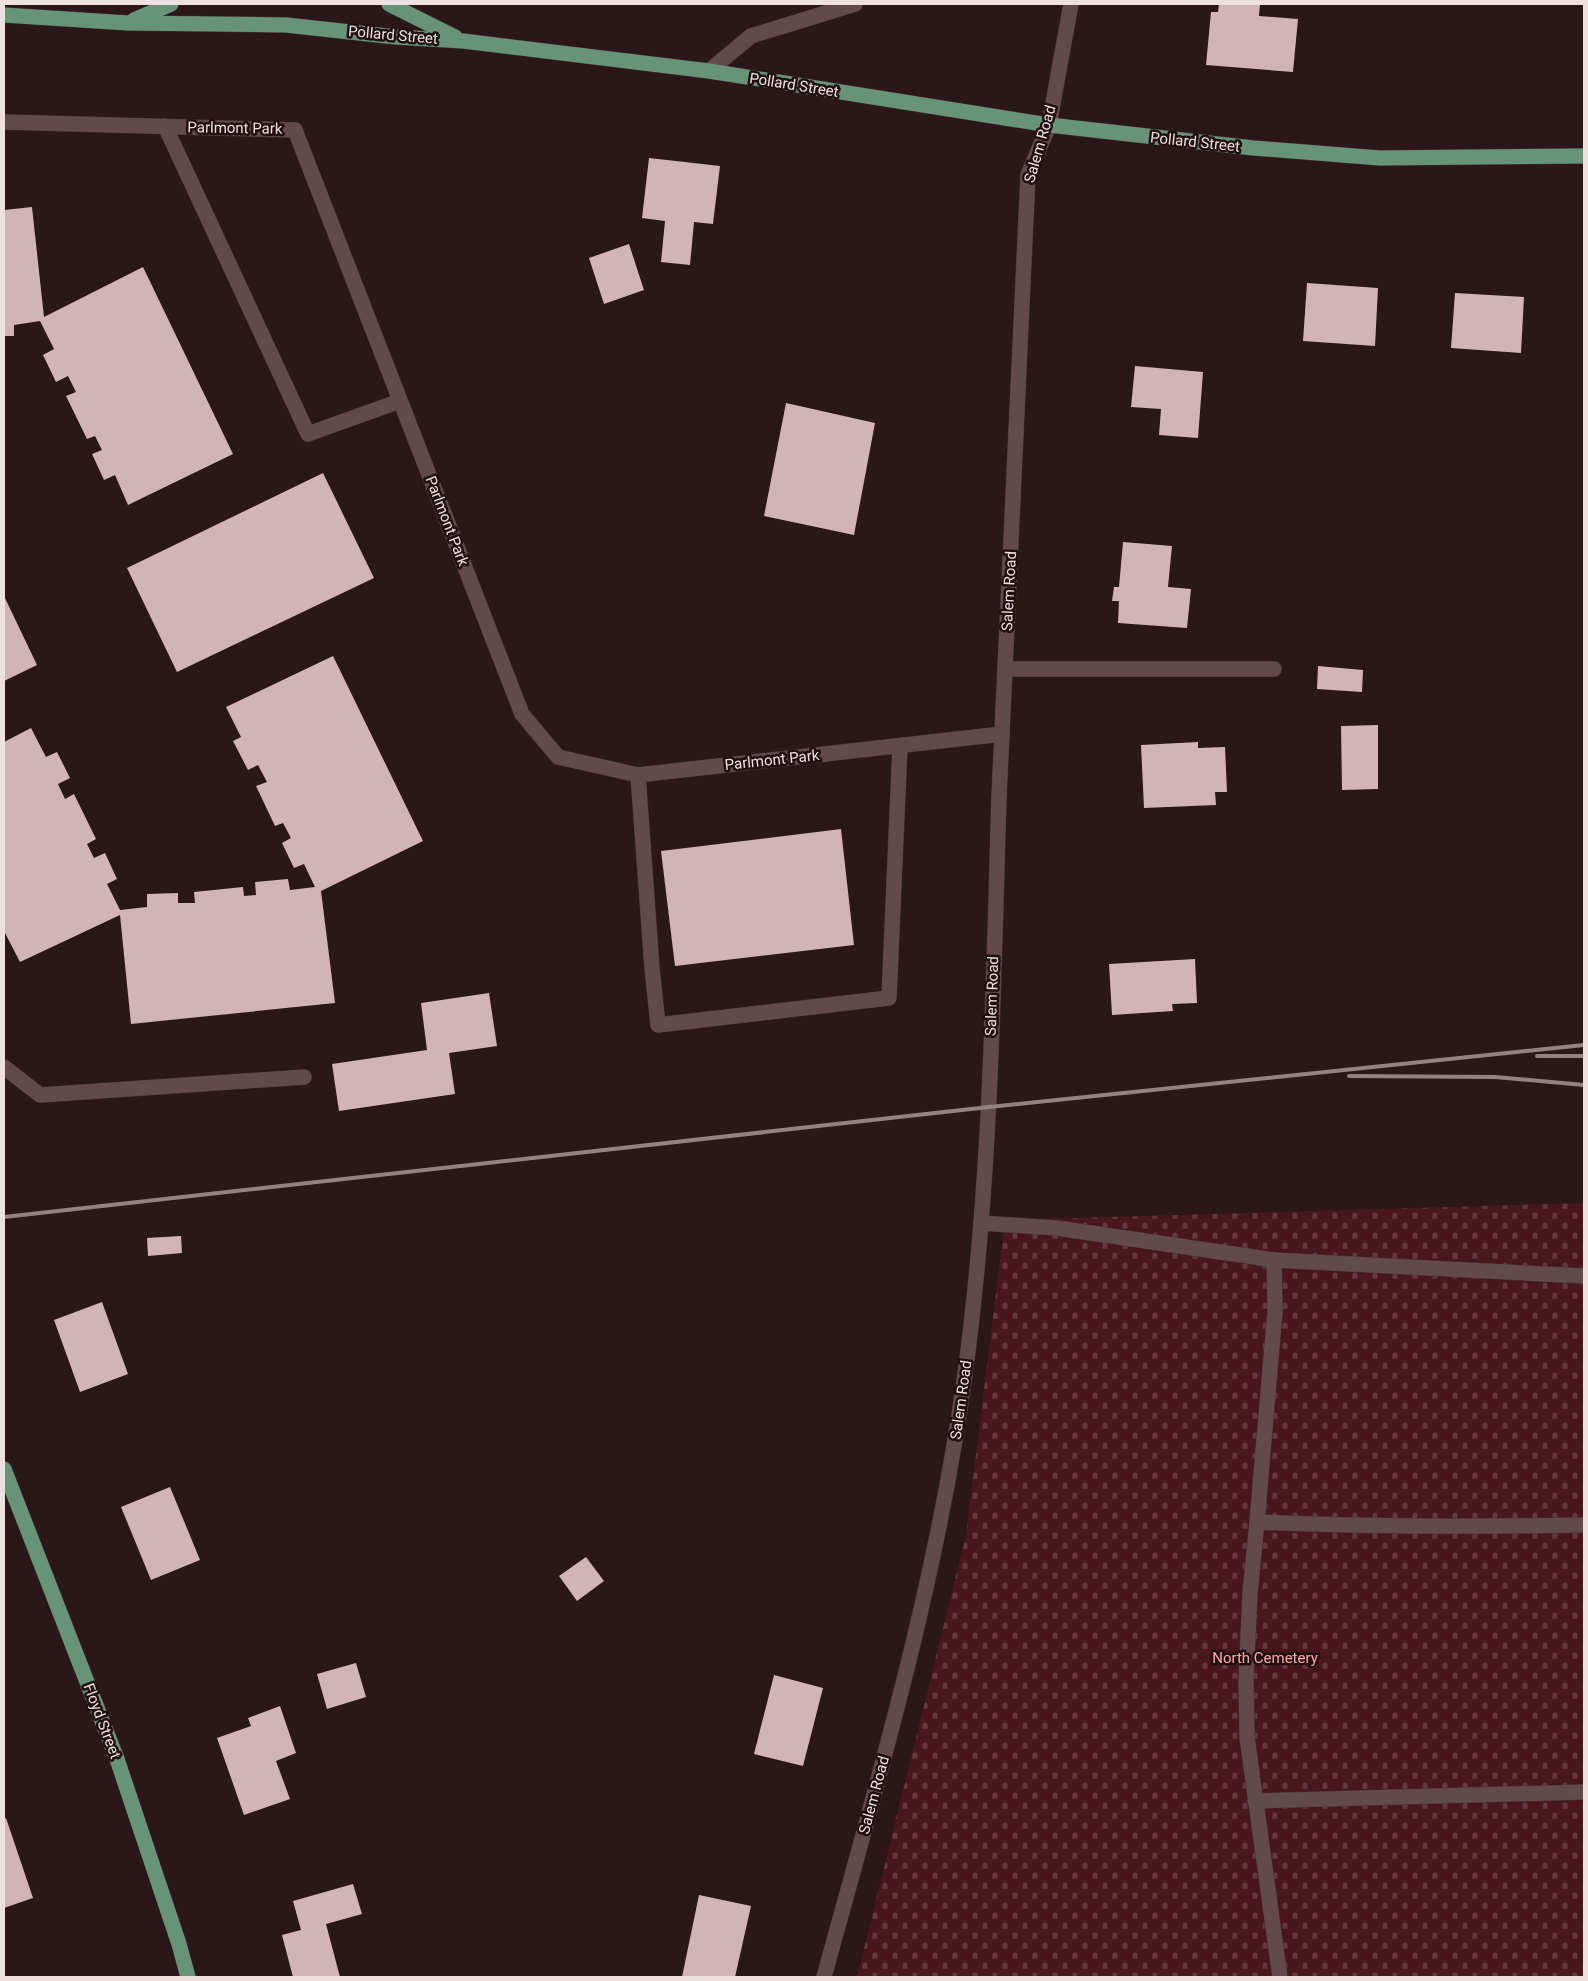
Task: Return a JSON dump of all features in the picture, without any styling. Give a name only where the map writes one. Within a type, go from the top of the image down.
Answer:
[{"type":"main road","points":[[128,23],[171,4]]},
{"type":"main road","points":[[389,4],[463,41]]},
{"type":"main road","name":"Pollard Street","points":[[4,15],[128,23],[286,25],[396,37],[463,41],[710,71],[1048,125],[1253,148],[1380,158],[1584,156]]},
{"type":"main road","name":"Floyd Street","points":[[4,1469],[117,1760],[179,1944],[188,1977]]},
{"type":"street","points":[[710,71],[751,36],[855,4]]},
{"type":"street","name":"Salem Road","points":[[824,1977],[921,1617],[949,1485],[965,1377],[981,1223],[988,1107],[1002,734],[1028,175],[1048,125],[1071,4]]},
{"type":"street","name":"Parlmont Park","points":[[4,122],[295,130],[522,714],[558,757],[638,775],[1002,734]]},
{"type":"street","points":[[165,126],[308,434],[400,401]]},
{"type":"street","points":[[1005,669],[1274,669]]},
{"type":"street","points":[[638,775],[658,1025],[889,998],[900,746]]},
{"type":"street","points":[[4,1067],[40,1095],[304,1077]]},
{"type":"street","points":[[981,1223],[1057,1228],[1274,1260],[1584,1276]]},
{"type":"street","points":[[1274,1260],[1275,1311],[1250,1593],[1246,1681],[1247,1737],[1280,1977]]},
{"type":"street","points":[[1256,1522],[1326,1525],[1584,1525]]},
{"type":"street","points":[[1255,1801],[1584,1792]]},
{"type":"green space","name":"North Cemetery","points":[[1584,1203],[1584,1977],[857,1977],[966,1535],[1005,1220]]},
{"type":"building","points":[[1219,4],[1260,4],[1259,16],[1298,19],[1293,72],[1206,65],[1211,12],[1218,12]]},
{"type":"building","points":[[649,158],[720,166],[713,224],[694,222],[690,265],[661,262],[665,221],[642,218]]},
{"type":"building","points":[[32,207],[44,317],[143,267],[233,454],[128,505],[115,475],[104,480],[92,454],[102,450],[95,436],[87,439],[66,396],[76,392],[68,376],[56,382],[43,355],[54,349],[40,321],[14,325],[14,336],[4,336],[4,210]]},
{"type":"building","points":[[629,244],[644,290],[604,304],[589,258]]},
{"type":"building","points":[[1307,283],[1378,288],[1375,346],[1303,341]]},
{"type":"building","points":[[1455,293],[1524,297],[1521,353],[1451,348]]},
{"type":"building","points":[[1135,366],[1203,372],[1198,438],[1159,435],[1161,409],[1131,407]]},
{"type":"building","points":[[786,403],[875,423],[854,535],[764,516]]},
{"type":"building","points":[[323,473],[374,578],[177,672],[127,568]]},
{"type":"building","points":[[1123,542],[1172,546],[1168,587],[1191,589],[1187,628],[1118,623],[1119,601],[1112,601],[1114,587],[1119,587]]},
{"type":"building","points":[[4,596],[37,665],[4,681]]},
{"type":"building","points":[[333,656],[423,841],[321,891],[335,1003],[131,1024],[120,915],[20,962],[4,931],[4,742],[31,728],[46,757],[57,752],[70,778],[58,784],[65,799],[74,794],[96,839],[87,844],[94,858],[105,853],[117,879],[107,884],[120,910],[147,907],[147,894],[178,893],[178,903],[195,903],[194,892],[243,887],[244,896],[256,895],[255,882],[288,879],[290,890],[315,887],[304,864],[294,868],[282,843],[291,838],[283,823],[275,826],[256,786],[267,782],[258,765],[248,770],[233,741],[241,737],[226,707]]},
{"type":"building","points":[[1318,666],[1363,670],[1362,692],[1317,689]]},
{"type":"building","points":[[1378,725],[1378,789],[1342,790],[1341,726]]},
{"type":"building","points":[[1198,742],[1198,748],[1225,747],[1227,792],[1215,792],[1216,805],[1144,808],[1141,745]]},
{"type":"building","points":[[841,829],[854,945],[675,966],[661,851]]},
{"type":"building","points":[[1195,959],[1197,1003],[1172,1004],[1173,1011],[1112,1015],[1109,964]]},
{"type":"building","points":[[489,993],[497,1046],[449,1053],[455,1094],[339,1111],[332,1064],[427,1050],[421,1003]]},
{"type":"building","points":[[181,1236],[182,1253],[148,1256],[147,1238]]},
{"type":"building","points":[[102,1302],[128,1374],[80,1392],[54,1320]]},
{"type":"building","points":[[170,1487],[200,1560],[151,1580],[121,1507]]},
{"type":"building","points":[[586,1557],[604,1581],[577,1601],[559,1576]]},
{"type":"building","points":[[356,1663],[366,1697],[327,1709],[317,1674]]},
{"type":"building","points":[[774,1675],[823,1688],[803,1766],[754,1754]]},
{"type":"building","points":[[280,1706],[296,1753],[276,1761],[290,1799],[244,1815],[217,1738],[251,1726],[248,1718]]},
{"type":"building","points":[[6,1818],[33,1898],[4,1908],[4,1819]]},
{"type":"building","points":[[353,1884],[362,1914],[326,1924],[340,1977],[293,1977],[282,1935],[301,1930],[293,1901]]},
{"type":"building","points":[[699,1895],[751,1906],[735,1977],[682,1977]]},
{"type":"railway","points":[[4,1217],[989,1107],[1584,1045]]},
{"type":"railway","points":[[1537,1056],[1584,1056]]},
{"type":"railway","points":[[1349,1076],[1495,1077],[1584,1085]]}]
